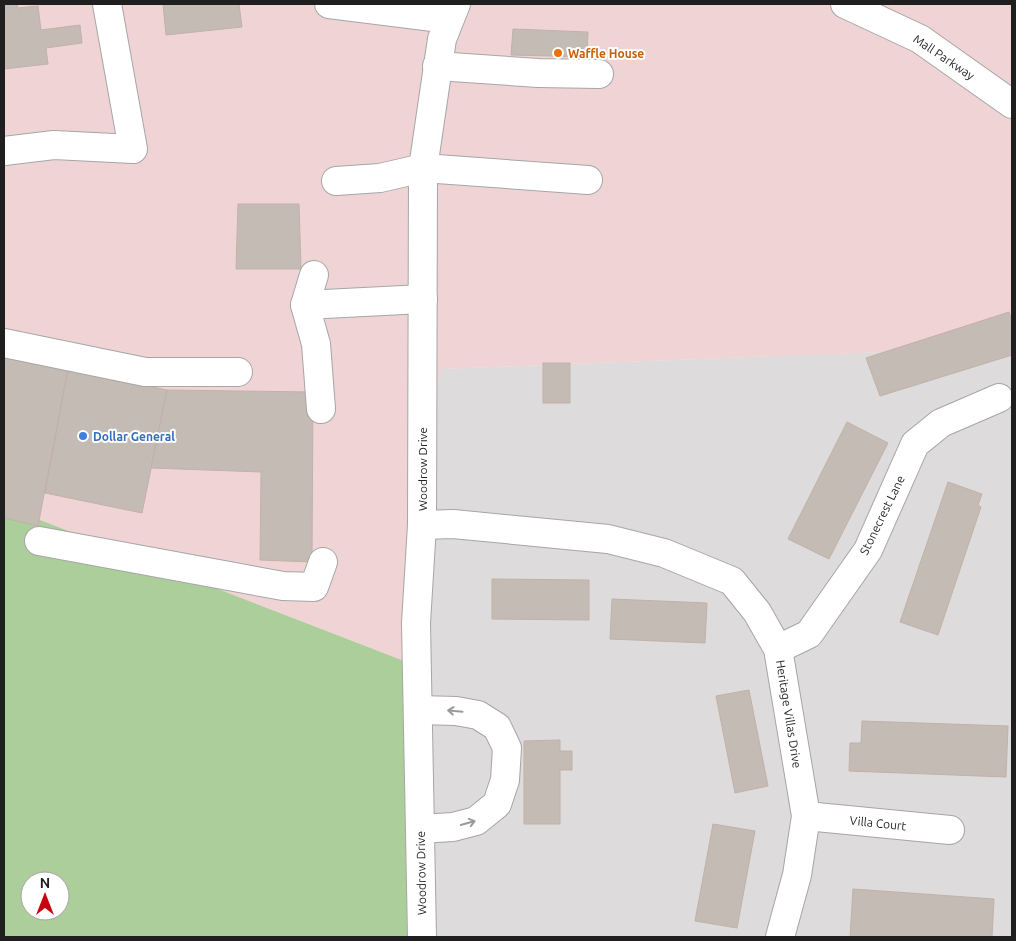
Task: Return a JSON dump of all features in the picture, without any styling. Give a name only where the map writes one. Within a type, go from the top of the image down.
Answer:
[{"type":"street","points":[[4,151],[54,145],[132,148],[107,4]]},
{"type":"street","points":[[330,4],[452,12]]},
{"type":"street","name":"Mall Parkway","points":[[845,4],[920,39],[1012,104]]},
{"type":"street","name":"Woodrow Drive","points":[[422,937],[416,623],[422,524],[423,168],[442,39],[452,12]]},
{"type":"street","points":[[438,66],[538,73],[599,74]]},
{"type":"street","points":[[336,181],[380,178],[423,168],[588,180]]},
{"type":"street","points":[[314,275],[306,305],[316,344],[321,409]]},
{"type":"street","points":[[306,305],[423,299]]},
{"type":"street","points":[[4,343],[146,372],[238,372]]},
{"type":"street","name":"Stonecrest Lane","points":[[778,649],[809,634],[868,550],[915,444],[941,423],[999,398]]},
{"type":"street","name":"Heritage Villas Drive","points":[[422,524],[453,524],[608,539],[664,553],[732,581],[758,612],[778,649],[806,816],[798,875],[780,937]]},
{"type":"street","points":[[39,542],[283,586],[314,587],[323,562]]},
{"type":"street","points":[[418,710],[456,711],[478,715],[497,728],[507,748],[505,780],[497,804],[476,821],[452,828],[420,829]]},
{"type":"street","name":"Villa Court","points":[[806,816],[950,830]]},
{"type":"shaded area","points":[[4,4],[1012,4],[1012,347],[441,369],[415,491],[403,661],[4,506]]},
{"type":"shaded area","points":[[1012,347],[1012,937],[415,937],[415,491],[440,369]]},
{"type":"green space","points":[[4,506],[404,661],[415,937],[4,937]]},
{"type":"building","points":[[4,4],[17,4],[18,8],[38,6],[41,30],[80,25],[82,43],[46,48],[48,64],[4,69]]},
{"type":"building","points":[[163,4],[239,4],[242,27],[166,35]]},
{"type":"building","points":[[513,29],[588,32],[587,57],[511,55]]},
{"type":"building","points":[[238,204],[299,204],[301,269],[236,269]]},
{"type":"building","points":[[1009,312],[1012,321],[1012,355],[880,396],[866,358]]},
{"type":"building","points":[[4,355],[68,369],[38,526],[4,518]]},
{"type":"building","points":[[543,363],[570,363],[570,403],[543,403]]},
{"type":"building","points":[[68,369],[167,390],[142,513],[45,493]]},
{"type":"building","points":[[167,390],[313,392],[312,562],[260,560],[261,472],[151,468]]},
{"type":"building","points":[[847,422],[888,443],[829,559],[788,539]]},
{"type":"building","points":[[948,482],[982,494],[978,505],[981,507],[938,635],[900,622]]},
{"type":"building","points":[[492,579],[589,580],[589,620],[492,619]]},
{"type":"building","points":[[612,599],[707,603],[705,643],[610,639]]},
{"type":"building","points":[[749,690],[768,786],[735,793],[716,696]]},
{"type":"building","points":[[862,721],[1008,726],[1006,777],[849,771],[850,743],[861,743]]},
{"type":"building","points":[[560,740],[560,751],[572,751],[572,770],[560,770],[560,824],[524,824],[524,741]]},
{"type":"building","points":[[713,824],[755,831],[737,928],[695,921]]},
{"type":"building","points":[[853,889],[994,899],[992,937],[850,937]]},
{"type":"place","name":"Waffle House","points":[[558,53]]},
{"type":"place","name":"Dollar General","points":[[83,436]]}]
